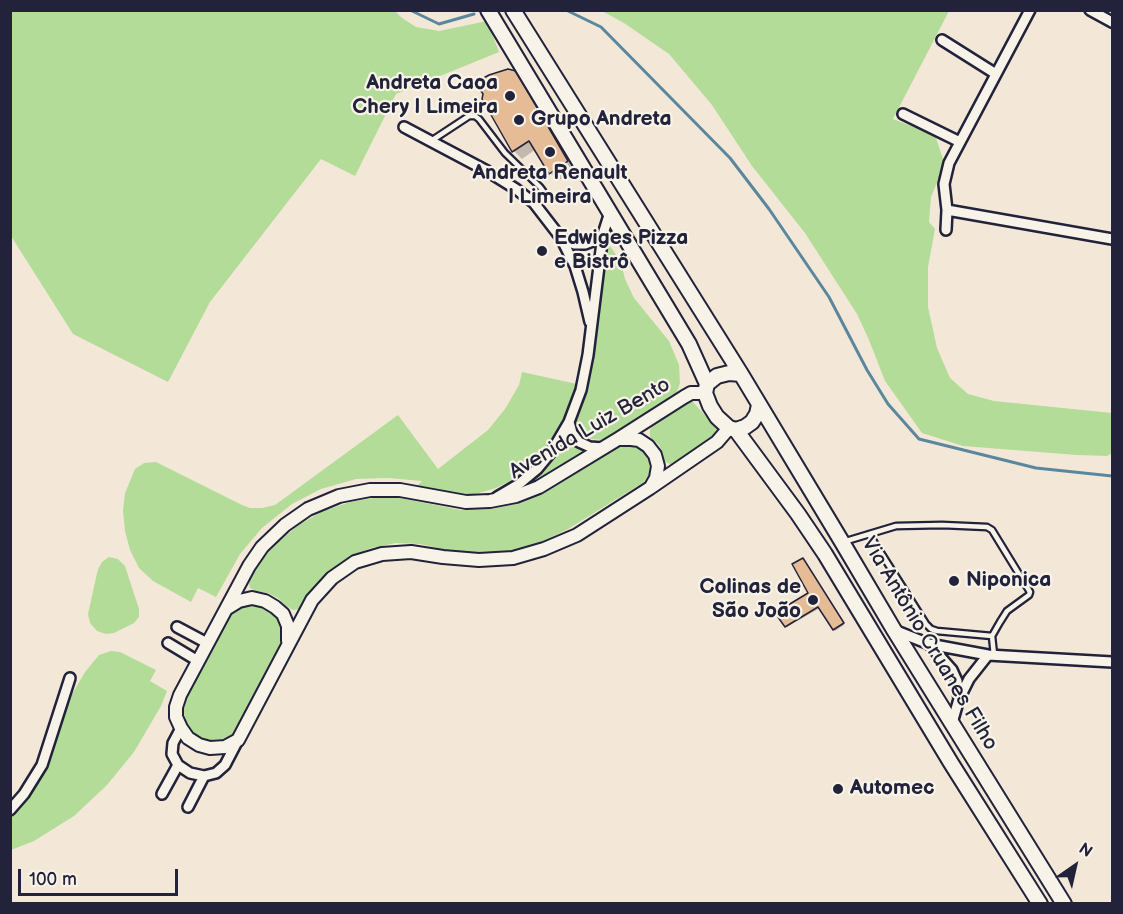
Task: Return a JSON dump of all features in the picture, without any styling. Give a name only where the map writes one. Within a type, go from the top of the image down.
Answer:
[{"type":"main road","points":[[488,10],[689,344],[706,388],[710,406],[717,417],[732,429],[745,427],[752,422],[759,405],[513,10]]},
{"type":"main road","points":[[706,388],[717,376],[729,373],[741,374]]},
{"type":"main road","name":"Via Antônio Cruanes Filho","points":[[759,405],[894,630],[1064,903]]},
{"type":"main road","name":"Via Antônio Cruanes Filho","points":[[732,429],[798,514],[825,554],[951,763],[1041,903]]},
{"type":"street","points":[[946,230],[947,210],[944,184],[949,163],[1030,10]]},
{"type":"street","points":[[1090,10],[1113,22]]},
{"type":"street","points":[[942,40],[996,74]]},
{"type":"street","points":[[903,114],[960,141]]},
{"type":"street","points":[[404,127],[487,171],[534,203],[561,238],[574,266],[591,327]]},
{"type":"street","points":[[947,210],[1113,239]]},
{"type":"street","points":[[490,501],[519,484],[537,469],[552,451],[569,422],[580,390],[588,355],[603,234],[610,212]]},
{"type":"street","points":[[561,238],[574,244],[585,244],[603,234]]},
{"type":"street","name":"Avenida Luiz Bento","points":[[181,728],[176,717],[180,695],[249,566],[262,547],[285,525],[308,509],[339,496],[370,490],[400,490],[466,502],[490,501],[516,496],[539,487],[684,397],[706,388]]},
{"type":"street","points":[[569,422],[572,433],[579,442],[590,447],[603,448]]},
{"type":"street","points":[[238,740],[225,747],[210,748],[199,745],[188,738],[181,728],[173,743],[172,754],[178,765],[190,773],[204,776],[216,773],[225,765],[312,600],[332,578],[355,562],[382,554],[411,552],[443,558],[479,560],[513,558],[544,549],[577,535],[650,488],[732,429]]},
{"type":"street","points":[[618,439],[639,440],[655,455],[658,466],[656,478],[650,488]]},
{"type":"street","points":[[226,609],[239,601],[252,598],[275,606],[283,614],[288,626],[288,642]]},
{"type":"street","points":[[177,627],[207,643]]},
{"type":"street","points":[[894,630],[929,644],[991,655],[1113,662]]},
{"type":"street","points":[[168,643],[198,661]]},
{"type":"street","points":[[929,644],[952,670],[957,681],[959,699]]},
{"type":"street","points":[[952,723],[959,699],[969,679],[991,655]]},
{"type":"street","points":[[10,810],[24,794],[42,765],[70,678]]},
{"type":"street","points":[[162,794],[178,765]]},
{"type":"street","points":[[188,807],[204,776]]},
{"type":"lane","points":[[431,141],[469,117],[475,116],[505,153],[543,191],[534,203]]},
{"type":"lane","points":[[842,542],[896,526],[987,527],[992,530],[1030,592],[1007,611],[999,622],[992,636],[991,655]]},
{"type":"lane","points":[[869,534],[931,629],[992,636]]},
{"type":"green space","points":[[394,10],[416,27],[439,31],[487,21],[499,52],[396,94],[355,176],[321,159],[210,302],[168,382],[73,334],[11,236],[11,11]]},
{"type":"green space","points":[[602,11],[949,11],[893,119],[935,135],[943,159],[931,197],[929,222],[935,229],[928,267],[928,307],[937,348],[950,378],[968,394],[994,401],[1112,413],[1112,453],[1107,456],[1077,455],[963,446],[922,433],[885,381],[857,314],[805,233],[752,166],[712,105],[669,54]]},
{"type":"green space","points":[[608,243],[621,262],[625,279],[634,298],[669,341],[679,365],[680,383],[675,397],[602,440],[590,439],[582,433],[577,426],[577,416],[585,396],[591,370]]},
{"type":"green space","points":[[522,372],[577,384],[560,427],[547,447],[532,465],[514,479],[496,488],[475,494],[455,494],[416,487],[422,481],[388,478],[356,479],[321,489],[292,504],[262,528],[240,554],[216,597],[198,588],[191,602],[153,581],[139,568],[130,550],[123,511],[125,493],[135,469],[144,463],[156,462],[242,505],[262,508],[275,505],[398,415],[438,469],[488,430],[505,409],[519,385]]},
{"type":"green space","points":[[692,401],[723,435],[672,465],[664,461],[659,445],[650,437],[650,430],[652,425]]},
{"type":"green space","points":[[566,436],[573,445],[583,451],[529,485],[548,464]]},
{"type":"green space","points":[[627,444],[636,446],[649,460],[650,472],[644,482],[568,529],[543,541],[514,550],[484,553],[454,552],[420,544],[396,543],[371,548],[349,558],[328,572],[311,590],[299,609],[293,610],[278,598],[250,588],[250,576],[260,561],[300,524],[323,511],[350,502],[373,498],[400,498],[461,510],[491,509],[521,503],[545,492],[618,446]]},
{"type":"green space","points":[[109,557],[118,559],[125,566],[139,609],[139,617],[134,623],[114,633],[106,634],[97,631],[90,623],[88,614],[98,569]]},
{"type":"green space","points":[[250,604],[271,611],[279,620],[282,644],[233,734],[222,739],[200,738],[191,730],[186,721],[183,710],[186,699],[229,615],[238,607]]},
{"type":"green space","points":[[111,651],[120,652],[156,670],[150,681],[167,691],[161,706],[134,752],[107,785],[74,816],[34,841],[11,850],[11,819],[40,778],[53,751],[71,696],[85,672],[99,655]]},
{"type":"building","name":"Grupo Andreta","points":[[508,69],[516,71],[568,161],[549,174],[529,141],[512,152],[482,99],[483,94],[477,85],[478,81]]},
{"type":"building","name":"Colinas de São João","points":[[803,558],[844,623],[833,630],[818,607],[785,627],[775,613],[808,593],[792,564]]},
{"type":"waterway","points":[[410,10],[439,24],[474,14]]},
{"type":"waterway","points":[[566,10],[601,27],[730,158],[769,209],[829,297],[867,370],[888,404],[919,439],[1036,468],[1112,476]]},
{"type":"place","name":"Andreta Caoa Chery | Limeira","points":[[510,96]]},
{"type":"place","name":"Grupo Andreta","points":[[519,120]]},
{"type":"place","name":"Andreta Renault | Limeira","points":[[550,152]]},
{"type":"place","name":"Edwiges Pizza e Bistrô","points":[[542,251]]},
{"type":"place","name":"Niponica","points":[[954,581]]},
{"type":"place","name":"Colinas de São João","points":[[813,600]]},
{"type":"place","name":"Automec","points":[[838,789]]}]
